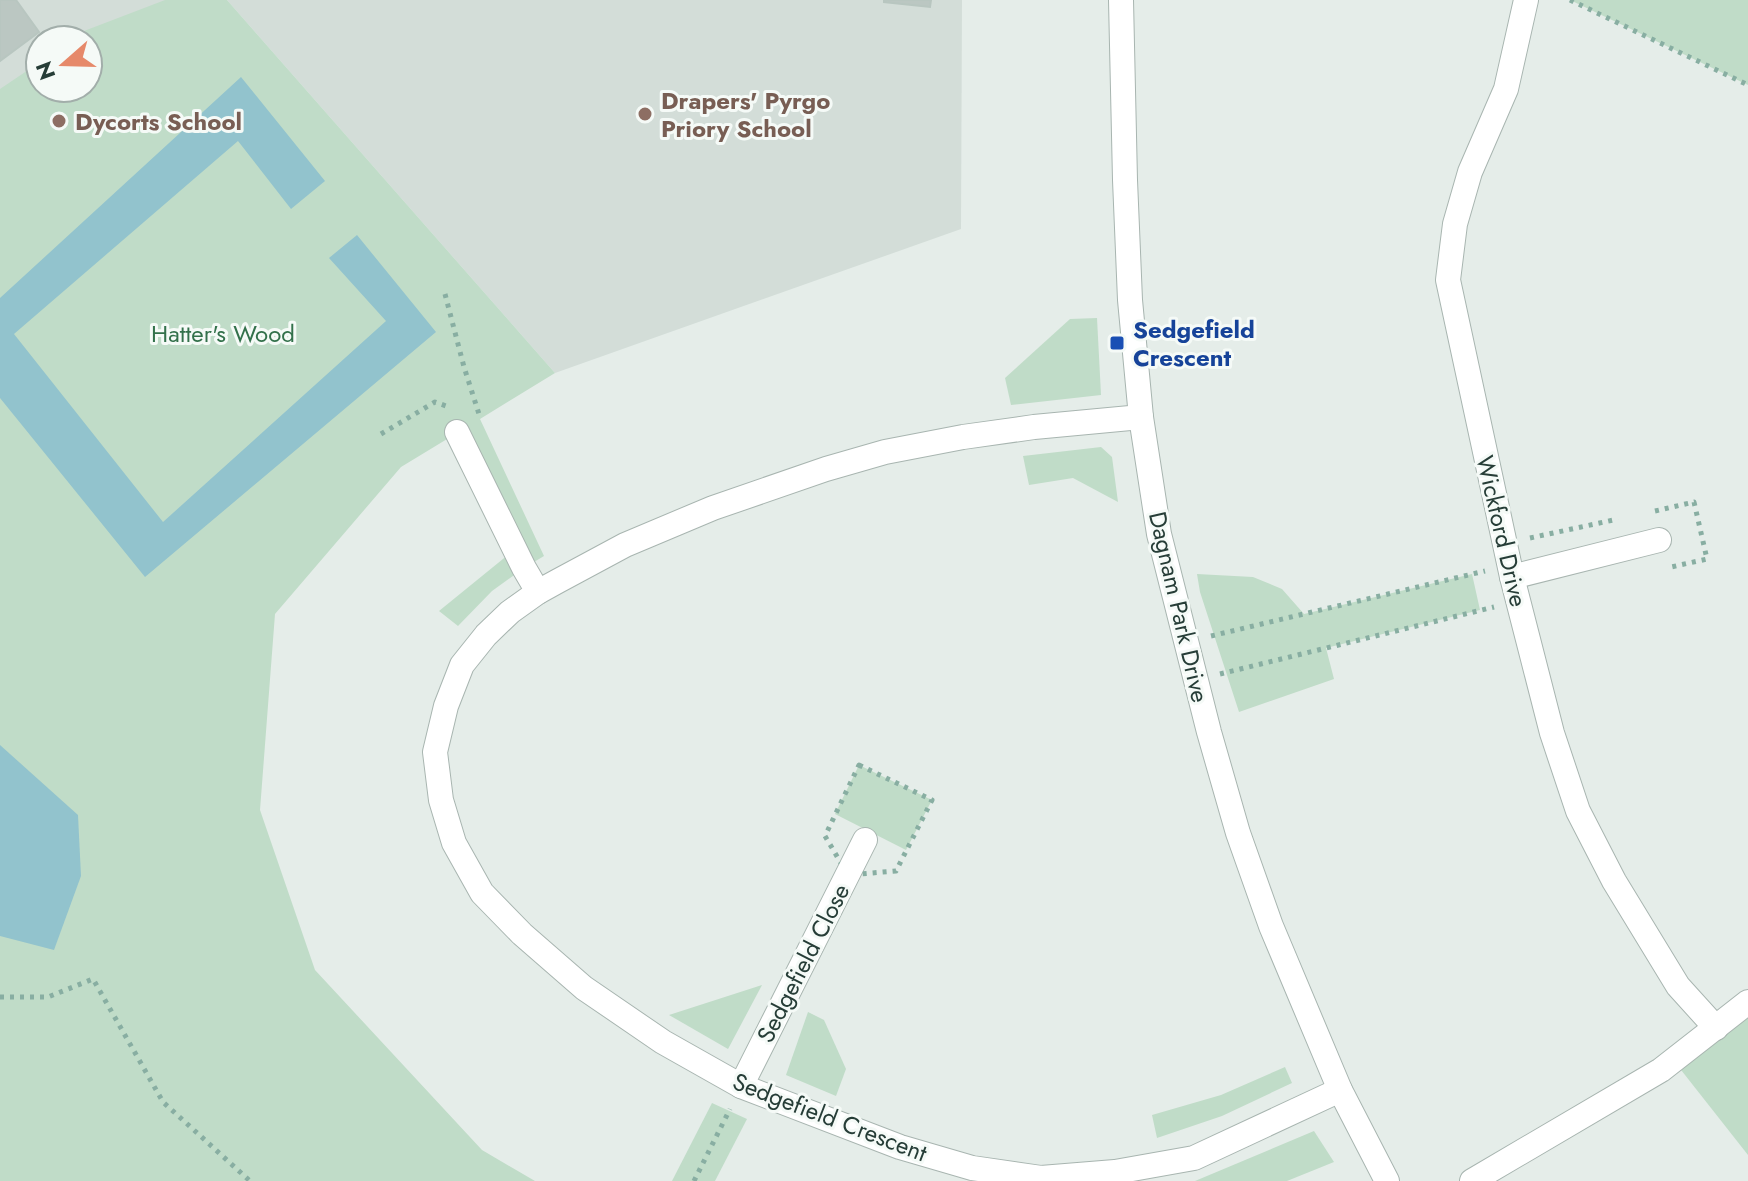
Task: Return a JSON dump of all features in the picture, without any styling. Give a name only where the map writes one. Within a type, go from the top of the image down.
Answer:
[{"type":"street","name":"Dagnam Park Drive","points":[[1121,0],[1130,300],[1141,417],[1159,534],[1238,833],[1271,926],[1340,1090],[1387,1181]]},
{"type":"street","name":"Wickford Drive","points":[[1526,0],[1506,89],[1470,172],[1455,224],[1448,280],[1510,571],[1552,733],[1578,811],[1614,881],[1678,986],[1716,1028]]},
{"type":"street","name":"Sedgefield Crescent","points":[[1141,417],[963,437],[885,452],[826,469],[713,508],[625,545],[538,592],[510,612],[486,635],[462,665],[446,706],[435,752],[441,800],[454,843],[482,893],[522,934],[584,988],[663,1042],[741,1086],[900,1147],[972,1168],[1041,1178],[1115,1172],[1194,1158],[1340,1090]]},
{"type":"street","points":[[461,419],[524,568],[538,592]]},
{"type":"street","points":[[1510,571],[1659,540]]},
{"type":"street","name":"Sedgefield Close","points":[[741,1086],[865,840]]},
{"type":"street","points":[[1472,1181],[1661,1070],[1748,1002]]},
{"type":"path","points":[[1570,0],[1748,85]]},
{"type":"path","points":[[381,434],[435,402],[461,419],[480,418],[445,294]]},
{"type":"path","points":[[1186,642],[1510,571]]},
{"type":"path","points":[[1196,680],[1518,601]]},
{"type":"path","points":[[0,997],[48,997],[93,979],[163,1102],[250,1181]]},
{"type":"path","points":[[694,1181],[741,1086]]},
{"type":"shaded area","name":"Dycorts School","points":[[0,0],[202,0],[0,234]]},
{"type":"shaded area","name":"Drapers' Pyrgo Priory School","points":[[227,0],[962,0],[961,229],[555,373]]},
{"type":"green space","name":"Hatter's Wood","points":[[165,0],[227,0],[555,373],[480,419],[544,556],[492,591],[458,626],[439,611],[519,546],[457,433],[401,467],[275,614],[260,810],[315,970],[482,1150],[535,1181],[0,1181],[0,89],[24,73],[24,104],[104,104],[102,24]]},
{"type":"green space","points":[[1570,0],[1748,0],[1748,85]]},
{"type":"green space","points":[[1097,318],[1101,395],[1011,405],[1005,378],[1070,319]]},
{"type":"green space","points":[[1101,447],[1112,457],[1118,502],[1073,478],[1029,485],[1023,456]]},
{"type":"green space","points":[[1197,574],[1253,577],[1282,589],[1304,614],[1472,574],[1480,610],[1326,648],[1334,679],[1239,712]]},
{"type":"green space","points":[[859,765],[932,800],[906,850],[835,814]]},
{"type":"green space","points":[[762,985],[728,1049],[669,1015]]},
{"type":"green space","points":[[1748,1002],[1748,1155],[1674,1061]]},
{"type":"green space","points":[[808,1012],[824,1020],[846,1069],[836,1096],[786,1075]]},
{"type":"green space","points":[[1285,1067],[1292,1083],[1222,1116],[1157,1138],[1152,1115],[1221,1095]]},
{"type":"green space","points":[[712,1103],[747,1119],[715,1181],[672,1181]]},
{"type":"green space","points":[[1314,1131],[1334,1162],[1287,1181],[1195,1181]]},
{"type":"water","points":[[241,77],[325,181],[291,209],[238,141],[14,334],[163,522],[386,321],[329,258],[357,235],[436,332],[145,577],[0,398],[0,298]]},
{"type":"water","points":[[0,745],[78,815],[81,876],[54,950],[0,936]]},
{"type":"building","points":[[0,0],[16,0],[33,24],[24,24],[24,43],[0,61]]},
{"type":"building","points":[[884,0],[931,0],[930,7]]},
{"type":"place","name":"Drapers' Pyrgo Priory School","points":[[645,114]]},
{"type":"place","name":"Dycorts School","points":[[59,121]]},
{"type":"place","name":"Sedgefield Crescent","points":[[1117,343]]}]
